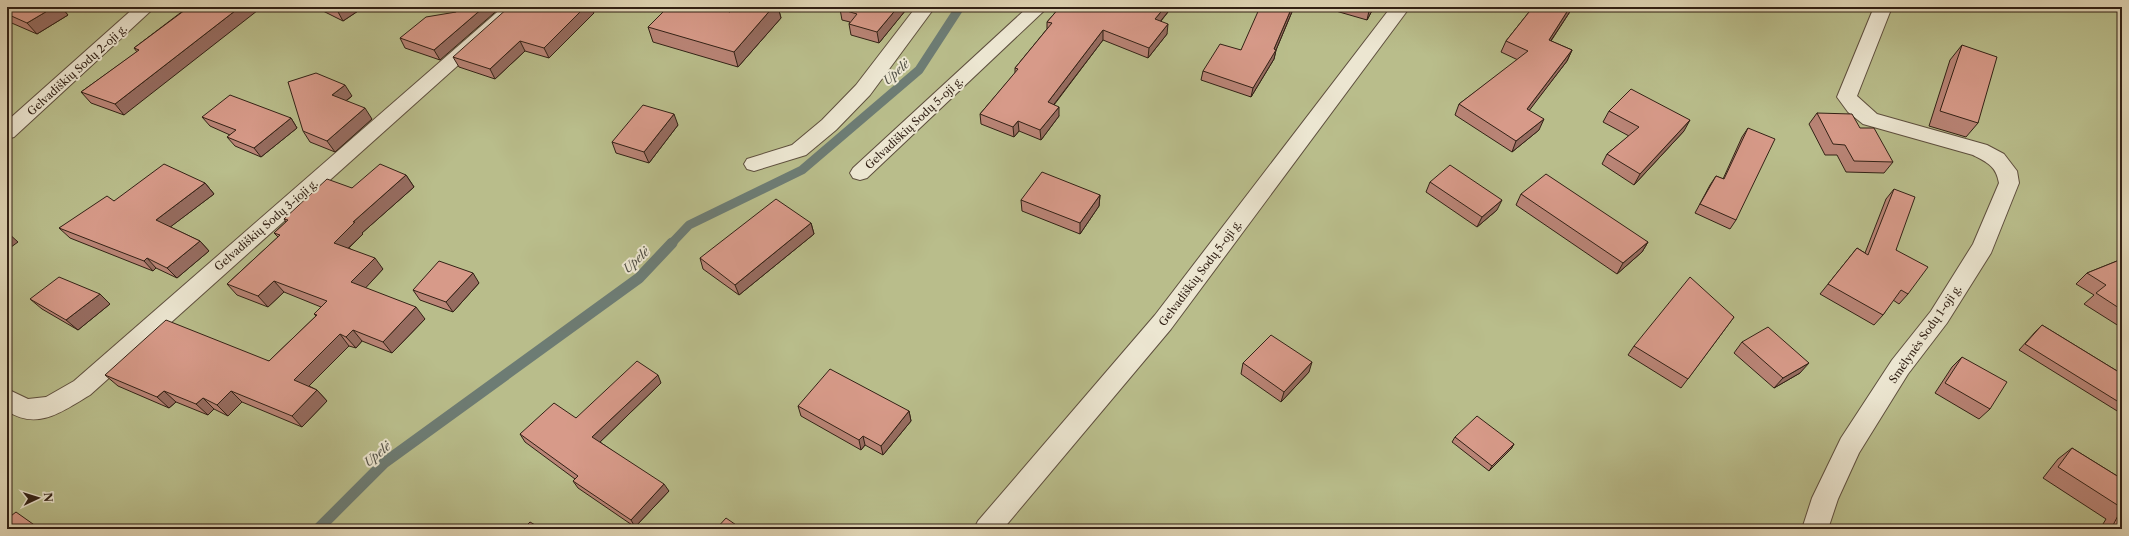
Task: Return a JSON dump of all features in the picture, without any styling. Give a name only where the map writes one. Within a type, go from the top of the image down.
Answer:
[{"type":"street","name":"Gelvadiškių Sodų 2-oji g.","points":[[7,132],[146,7]]},
{"type":"street","name":"Gelvadiškių Sodų 3-ioji g.","points":[[7,399],[25,410],[50,407],[82,388],[514,7]]},
{"type":"street","points":[[754,164],[799,150],[829,125],[863,90],[926,7]]},
{"type":"street","name":"Gelvadiškių Sodų 5-oji g.","points":[[860,173],[1039,7]]},
{"type":"street","name":"Gelvadiškių Sodų 5-oji g.","points":[[987,529],[1163,322],[1401,7]]},
{"type":"street","name":"Smėlynės Sodų 1-oji g.","points":[[1815,529],[1825,498],[1850,446],[1900,367],[1939,317],[1983,246],[2009,183],[2007,171],[1997,158],[1980,150],[1870,119],[1855,107],[1847,97],[1883,7]]},
{"type":"green space","points":[[7,7],[2122,7],[2122,529],[7,529]]},
{"type":"building","points":[[7,7],[54,7],[27,23],[7,14]]},
{"type":"building","points":[[189,7],[240,7],[115,104],[81,92],[139,50],[134,48]]},
{"type":"building","points":[[330,7],[342,7],[337,10]]},
{"type":"building","points":[[462,7],[484,7],[434,50],[400,38],[426,17],[456,12]]},
{"type":"building","points":[[509,7],[585,7],[544,48],[520,41],[490,69],[453,57]]},
{"type":"building","points":[[668,7],[680,9],[682,7],[713,7],[730,12],[734,7],[773,7],[734,52],[648,27]]},
{"type":"building","points":[[841,7],[898,7],[877,32],[849,24],[857,14],[840,9]]},
{"type":"building","points":[[1060,7],[1165,7],[1155,19],[1168,24],[1149,48],[1103,30],[1048,102],[1059,107],[1040,130],[1018,121],[1013,127],[980,114],[1018,69],[1015,68],[1052,23],[1047,22]]},
{"type":"building","points":[[1260,7],[1292,7],[1274,49],[1276,50],[1253,88],[1203,71],[1220,44],[1241,50]]},
{"type":"building","points":[[1357,7],[1371,7],[1369,11]]},
{"type":"building","points":[[1533,7],[1570,7],[1549,40],[1572,50],[1527,109],[1544,119],[1516,141],[1459,104],[1528,51],[1506,41]]},
{"type":"building","points":[[1962,45],[1997,57],[1978,123],[1940,111]]},
{"type":"building","points":[[316,73],[345,85],[332,95],[365,108],[327,141],[303,131],[288,82]]},
{"type":"building","points":[[1631,89],[1690,120],[1640,174],[1607,154],[1639,127],[1609,111]]},
{"type":"building","points":[[230,95],[291,118],[254,148],[227,137],[236,130],[202,117]]},
{"type":"building","points":[[643,105],[674,114],[644,152],[612,142]]},
{"type":"building","points":[[1817,113],[1852,114],[1860,128],[1874,128],[1893,162],[1854,161],[1845,145],[1833,144]]},
{"type":"building","points":[[1748,128],[1775,139],[1736,220],[1700,204],[1716,176],[1724,179]]},
{"type":"building","points":[[164,164],[205,183],[156,220],[200,241],[167,268],[147,258],[144,261],[59,228],[107,196],[114,201]]},
{"type":"building","points":[[380,164],[406,175],[353,222],[355,222],[334,243],[375,258],[351,282],[416,307],[383,342],[353,330],[346,337],[340,334],[294,380],[317,390],[292,416],[231,391],[217,405],[203,398],[196,404],[164,391],[157,397],[105,375],[166,320],[269,361],[317,315],[314,314],[327,301],[274,281],[258,296],[227,284],[280,235],[274,233],[288,220],[284,219],[327,179],[352,188]]},
{"type":"building","points":[[1450,165],[1502,200],[1482,217],[1430,182]]},
{"type":"building","points":[[1042,172],[1100,195],[1080,223],[1021,200]]},
{"type":"building","points":[[1546,174],[1648,242],[1623,263],[1521,194]]},
{"type":"building","points":[[1894,189],[1915,197],[1896,250],[1928,267],[1908,294],[1901,290],[1883,315],[1828,284],[1857,248],[1868,255]]},
{"type":"building","points":[[776,199],[811,223],[735,285],[700,258]]},
{"type":"building","points":[[2122,259],[2122,310],[2096,293],[2106,285],[2087,273]]},
{"type":"building","points":[[439,261],[473,273],[446,302],[413,290]]},
{"type":"building","points":[[59,277],[100,294],[66,320],[30,299]]},
{"type":"building","points":[[1690,277],[1734,317],[1688,379],[1634,346]]},
{"type":"building","points":[[2042,325],[2122,374],[2122,404],[2025,344]]},
{"type":"building","points":[[1768,327],[1809,363],[1783,378],[1742,342]]},
{"type":"building","points":[[1271,335],[1312,362],[1284,392],[1243,363]]},
{"type":"building","points":[[1962,357],[2007,382],[1990,409],[1945,383]]},
{"type":"building","points":[[637,361],[658,375],[592,437],[664,484],[631,520],[573,481],[578,476],[520,434],[554,403],[576,418]]},
{"type":"building","points":[[830,369],[909,411],[881,446],[863,436],[859,440],[798,406]]},
{"type":"building","points":[[1477,416],[1514,444],[1492,466],[1455,437]]},
{"type":"building","points":[[2072,448],[2122,479],[2122,508],[2058,467]]},
{"type":"building","points":[[2122,508],[2122,529],[2111,529]]},
{"type":"building","points":[[16,512],[40,529],[7,529],[7,519]]},
{"type":"building","points":[[726,518],[742,529],[716,529]]},
{"type":"building","points":[[530,522],[542,529],[523,529]]},
{"type":"waterway","name":"Upelė","points":[[671,244],[689,225],[802,170],[919,70],[960,7]]},
{"type":"waterway","name":"Upelė","points":[[318,529],[384,463],[639,278],[672,243]]}]
